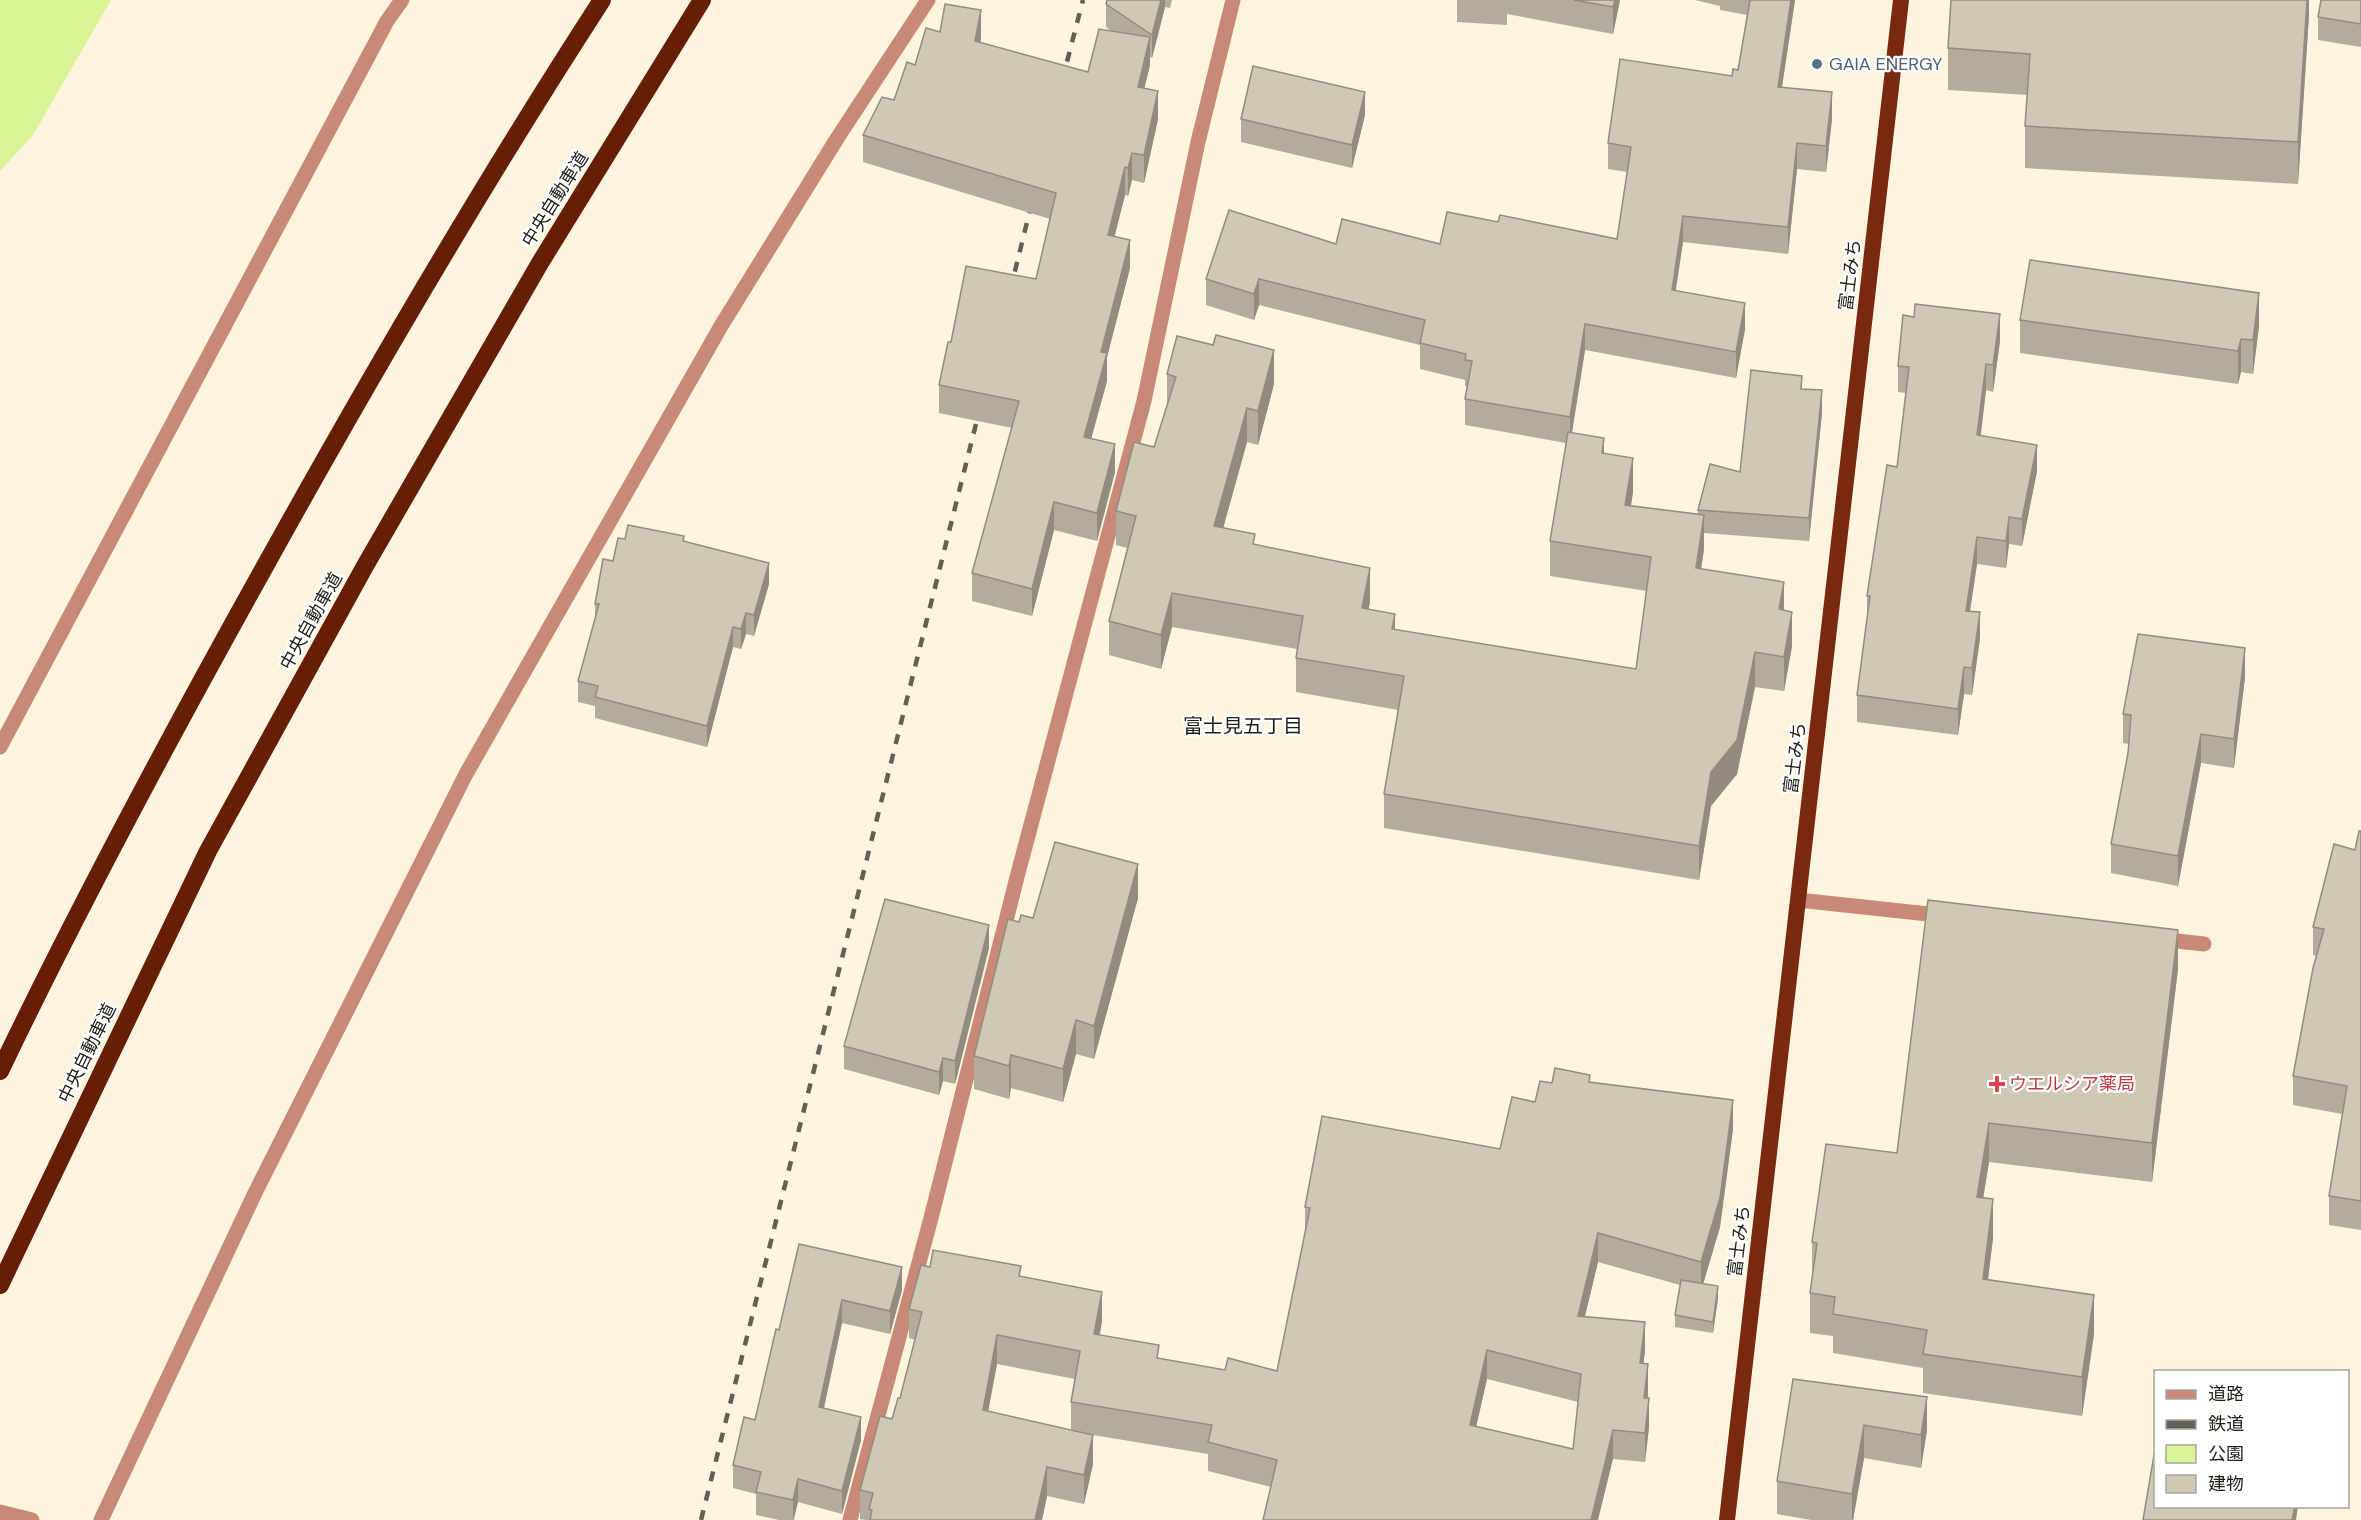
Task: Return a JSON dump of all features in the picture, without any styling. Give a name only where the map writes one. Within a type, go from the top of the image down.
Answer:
[{"type":"highway","points":[[0,1071],[50,967],[205,674],[378,363],[603,0]]},
{"type":"highway","name":"中央自動車道","points":[[0,1285],[208,851],[364,566],[540,263],[702,0]]},
{"type":"highway","name":"富士みち","points":[[1727,1520],[1901,0]]},
{"type":"street","points":[[0,747],[387,21],[402,0]]},
{"type":"street","points":[[101,1520],[255,1193],[466,774],[721,326],[838,137],[928,0]]},
{"type":"street","points":[[850,1520],[931,1218],[1017,877],[1144,401],[1198,142],[1233,0]]},
{"type":"street","points":[[1798,900],[1960,918]]},
{"type":"street","points":[[2146,938],[2204,944]]},
{"type":"street","points":[[0,1512],[32,1520]]},
{"type":"green space","points":[[0,0],[111,0],[33,135],[0,171]]},
{"type":"building","points":[[1107,0],[1161,0],[1152,35],[1106,4]]},
{"type":"building","points":[[1574,0],[1615,0],[1613,7]]},
{"type":"building","points":[[1750,0],[1791,0],[1778,87],[1832,92],[1826,146],[1797,143],[1788,227],[1683,216],[1672,290],[1745,303],[1736,352],[1585,324],[1570,417],[1465,399],[1472,361],[1465,360],[1466,354],[1420,343],[1425,320],[1259,279],[1254,294],[1206,279],[1229,210],[1336,244],[1342,219],[1440,244],[1447,212],[1498,222],[1500,215],[1617,239],[1631,147],[1608,143],[1620,59],[1732,76],[1733,69],[1738,70]]},
{"type":"building","points":[[1951,0],[2307,0],[2298,142],[2025,126],[2030,54],[1948,48]]},
{"type":"building","points":[[2321,0],[2361,0],[2361,24],[2318,17]]},
{"type":"building","points":[[945,4],[981,10],[975,41],[1088,72],[1099,29],[1150,37],[1138,87],[1158,91],[1144,155],[1132,153],[1128,168],[1125,167],[1108,235],[1130,240],[1101,352],[1107,353],[1084,437],[1115,444],[1097,513],[1054,502],[1032,589],[972,573],[1019,401],[939,385],[948,342],[951,342],[966,266],[1036,279],[1056,193],[863,135],[882,97],[894,100],[907,62],[915,65],[926,28],[940,32]]},
{"type":"building","points":[[1253,66],[1365,92],[1352,145],[1241,119]]},
{"type":"building","points":[[2030,260],[2259,293],[2253,340],[2241,339],[2238,351],[2020,320]]},
{"type":"building","points":[[1915,304],[2000,314],[1993,365],[1986,364],[1977,435],[2037,445],[2022,519],[2009,517],[2006,541],[1977,537],[1966,611],[1980,612],[1972,668],[1964,667],[1958,709],[1857,695],[1870,596],[1867,596],[1887,465],[1897,467],[1909,367],[1898,366],[1903,315],[1914,317]]},
{"type":"building","points":[[1216,335],[1274,350],[1258,411],[1247,408],[1214,526],[1255,534],[1253,544],[1370,568],[1362,608],[1395,614],[1392,629],[1636,669],[1651,557],[1550,541],[1568,432],[1604,438],[1602,453],[1633,458],[1625,505],[1704,515],[1696,568],[1784,582],[1779,609],[1792,612],[1784,657],[1755,652],[1737,740],[1711,772],[1699,846],[1384,794],[1404,676],[1296,658],[1303,616],[1172,593],[1161,635],[1109,621],[1136,516],[1116,511],[1134,442],[1154,447],[1176,377],[1167,374],[1177,336],[1213,345]]},
{"type":"building","points":[[1751,370],[1802,376],[1801,389],[1822,390],[1809,518],[1698,510],[1710,464],[1740,472]]},
{"type":"building","points":[[628,525],[684,536],[683,541],[769,563],[754,615],[746,613],[741,629],[733,627],[707,726],[595,697],[598,686],[578,681],[599,604],[595,604],[603,559],[613,561],[618,538],[625,539]]},
{"type":"building","points":[[2138,634],[2245,648],[2234,739],[2201,734],[2178,856],[2111,844],[2128,753],[2131,715],[2123,714]]},
{"type":"building","points":[[2359,831],[2361,831],[2361,1201],[2329,1196],[2347,1086],[2293,1076],[2313,968],[2324,929],[2313,927],[2334,844],[2355,850]]},
{"type":"building","points":[[1055,842],[1138,864],[1094,1026],[1076,1020],[1063,1069],[1011,1055],[1009,1066],[974,1056],[1008,919],[1019,922],[1021,915],[1033,918]]},
{"type":"building","points":[[885,899],[989,925],[955,1061],[943,1058],[939,1072],[844,1046]]},
{"type":"building","points":[[1928,900],[2178,930],[2152,1143],[1989,1123],[1977,1197],[1993,1199],[1983,1279],[2094,1295],[2082,1377],[1923,1354],[1927,1330],[1833,1314],[1835,1297],[1810,1293],[1817,1243],[1812,1242],[1826,1144],[1897,1153]]},
{"type":"building","points":[[1555,1068],[1590,1075],[1589,1082],[1733,1100],[1720,1198],[1701,1262],[1598,1233],[1578,1316],[1645,1322],[1640,1363],[1648,1364],[1644,1398],[1649,1398],[1645,1433],[1613,1430],[1591,1520],[1263,1520],[1277,1460],[1208,1442],[1212,1425],[1071,1402],[1080,1351],[997,1335],[983,1410],[1093,1435],[1084,1475],[1047,1467],[1035,1520],[870,1520],[872,1510],[869,1509],[873,1493],[860,1490],[880,1416],[892,1419],[898,1398],[900,1398],[922,1312],[909,1309],[921,1265],[930,1267],[933,1250],[1021,1266],[1019,1276],[1102,1292],[1094,1334],[1159,1345],[1157,1358],[1225,1370],[1228,1358],[1277,1371],[1310,1208],[1305,1207],[1322,1116],[1500,1149],[1512,1097],[1535,1102],[1540,1081],[1552,1083]],"holes":[[[1487,1350],[1581,1374],[1573,1449],[1470,1425]]]},
{"type":"building","points":[[799,1244],[902,1267],[890,1311],[842,1300],[819,1407],[861,1417],[842,1491],[798,1479],[793,1500],[756,1492],[761,1472],[733,1465],[744,1417],[755,1420]]},
{"type":"building","points":[[1681,1280],[1718,1286],[1713,1322],[1675,1315]]},
{"type":"building","points":[[1793,1379],[1927,1397],[1921,1435],[1864,1425],[1852,1494],[1777,1481]]},
{"type":"building","points":[[2154,1455],[2154,1508],[2295,1508],[2292,1520],[2143,1520]]},
{"type":"railway","points":[[1062,81],[1083,0]]},
{"type":"railway","points":[[1010,291],[1033,198]]},
{"type":"railway","points":[[701,1520],[981,404]]},
{"type":"place","name":"GAIA ENERGY","points":[[1817,64]]},
{"type":"place","name":"ウエルシア薬局","points":[[1997,1084]]},
{"type":"district","name":"富士見五丁目","points":[[1243,726]]}]
